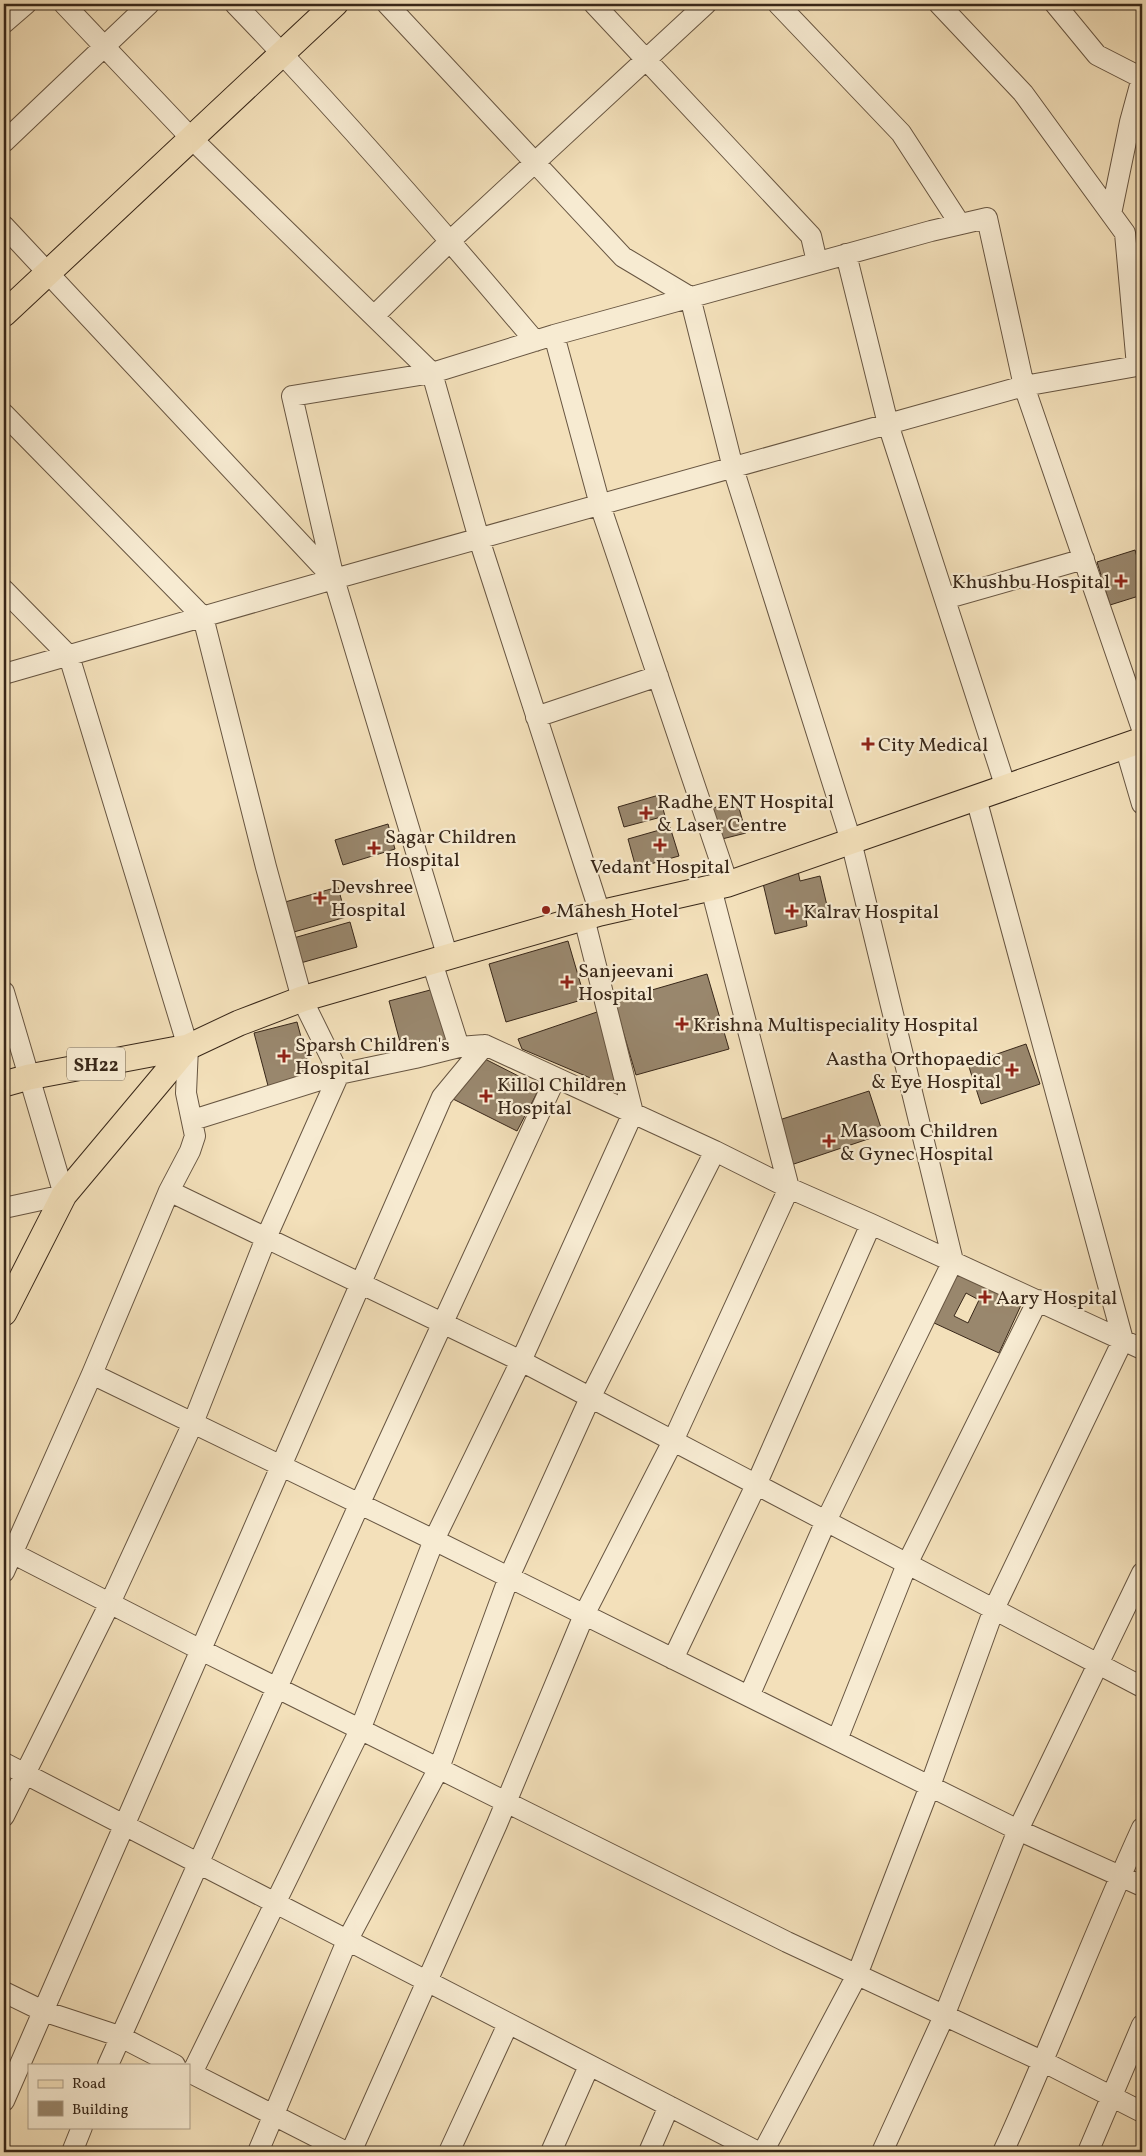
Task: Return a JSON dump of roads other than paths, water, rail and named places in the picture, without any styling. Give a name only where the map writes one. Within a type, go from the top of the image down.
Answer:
[{"type":"main road","points":[[4,314],[334,4]]},
{"type":"main road","name":"SH22","points":[[4,1084],[28,1077],[188,1047],[238,1024],[302,999],[592,916],[720,886],[1006,788],[1137,739]]},
{"type":"main road","points":[[4,1312],[64,1195],[188,1047]]},
{"type":"street","points":[[4,23],[26,4]]},
{"type":"street","points":[[64,4],[191,138],[432,373],[479,539],[536,716],[592,916],[633,1114],[521,1361],[434,1540],[360,1730],[274,1904],[188,2064]]},
{"type":"street","points":[[4,142],[149,4]]},
{"type":"street","points":[[235,4],[282,53],[450,241],[544,338],[658,676],[720,886],[789,1188],[672,1441],[584,1614],[506,1802],[351,2152]]},
{"type":"street","points":[[387,4],[623,257],[690,297],[734,468],[851,841],[953,1261],[826,1521],[749,1696]]},
{"type":"street","points":[[594,4],[811,236],[817,262]]},
{"type":"street","points":[[374,316],[450,241],[706,4]]},
{"type":"street","points":[[778,4],[901,133],[960,224]]},
{"type":"street","points":[[4,674],[334,579],[1024,386],[1140,373],[1134,251],[1125,233],[1023,93],[939,4]]},
{"type":"street","points":[[1056,4],[1097,55],[1142,78],[1136,123],[1111,214]]},
{"type":"street","points":[[459,1046],[440,960],[334,579],[292,396],[432,373],[544,338],[690,297],[987,218],[1024,386],[1084,559],[1137,739],[1142,804]]},
{"type":"street","points":[[4,226],[334,579]]},
{"type":"street","points":[[846,254],[888,424],[1006,788]]},
{"type":"street","points":[[4,414],[202,617],[302,999],[339,1074]]},
{"type":"street","points":[[945,599],[1084,559]]},
{"type":"street","points":[[4,590],[69,656],[188,1047],[186,1093],[195,1136],[190,1152],[169,1191],[92,1374],[4,1572]]},
{"type":"street","points":[[536,716],[658,676]]},
{"type":"street","points":[[763,2152],[857,1975],[930,1786],[994,1609],[1123,1340],[976,798]]},
{"type":"street","points":[[4,992],[64,1195],[4,1208]]},
{"type":"street","points":[[193,1120],[339,1074],[415,1058],[459,1046],[485,1045],[555,1079],[715,1151],[789,1188],[953,1261],[1142,1349]]},
{"type":"street","points":[[4,2101],[442,1097],[485,1045]]},
{"type":"street","points":[[4,1816],[23,1774],[110,1603],[193,1423],[266,1238],[339,1074]]},
{"type":"street","points":[[108,2064],[119,2036],[198,1865],[276,1687],[555,1079]]},
{"type":"street","points":[[258,2152],[347,1941],[439,1768],[509,1578],[590,1398],[715,1151]]},
{"type":"street","points":[[169,1191],[521,1361],[1142,1687]]},
{"type":"street","points":[[673,1659],[756,1485],[871,1224]]},
{"type":"street","points":[[837,1740],[907,1564],[1038,1300]]},
{"type":"street","points":[[92,1374],[434,1540],[1018,1830],[1142,1886]]},
{"type":"street","points":[[12,1553],[360,1730],[786,1942],[1044,2062],[1142,2112]]},
{"type":"street","points":[[882,2152],[944,2016],[1018,1830],[1100,1664],[1142,1573]]},
{"type":"street","points":[[4,1763],[124,1827],[758,2152]]},
{"type":"street","points":[[1003,2152],[1044,2062],[1120,1876],[1142,1828]]},
{"type":"street","points":[[4,1992],[43,2011],[119,2036],[173,2064]]},
{"type":"street","points":[[449,2152],[508,2024]]},
{"type":"street","points":[[1088,2152],[1142,2025]]},
{"type":"street","points":[[551,2152],[589,2066]]},
{"type":"street","points":[[190,2073],[346,2152]]},
{"type":"street","points":[[649,2152],[668,2106]]},
{"type":"street","points":[[72,2152],[82,2128]]},
{"type":"place","name":"Khushbu Hospital","points":[[1121,581]]},
{"type":"place","name":"City Medical","points":[[868,744]]},
{"type":"place","name":"Radhe ENT Hospital & Laser Centre","points":[[646,813]]},
{"type":"place","name":"Vedant Hospital","points":[[660,845]]},
{"type":"place","name":"Sagar Children Hospital","points":[[374,848]]},
{"type":"place","name":"Devshree Hospital","points":[[320,898]]},
{"type":"place","name":"Mahesh Hotel","points":[[546,910]]},
{"type":"place","name":"Kalrav Hospital","points":[[792,911]]},
{"type":"place","name":"Sanjeevani Hospital","points":[[567,982]]},
{"type":"place","name":"Krishna Multispeciality Hospital","points":[[682,1024]]},
{"type":"place","name":"Sparsh Children's Hospital","points":[[284,1056]]},
{"type":"place","name":"Aastha Orthopaedic & Eye Hospital","points":[[1012,1070]]},
{"type":"place","name":"Killol Children Hospital","points":[[486,1096]]},
{"type":"place","name":"Masoom Children & Gynec Hospital","points":[[829,1141]]},
{"type":"place","name":"Aary Hospital","points":[[985,1297]]}]
